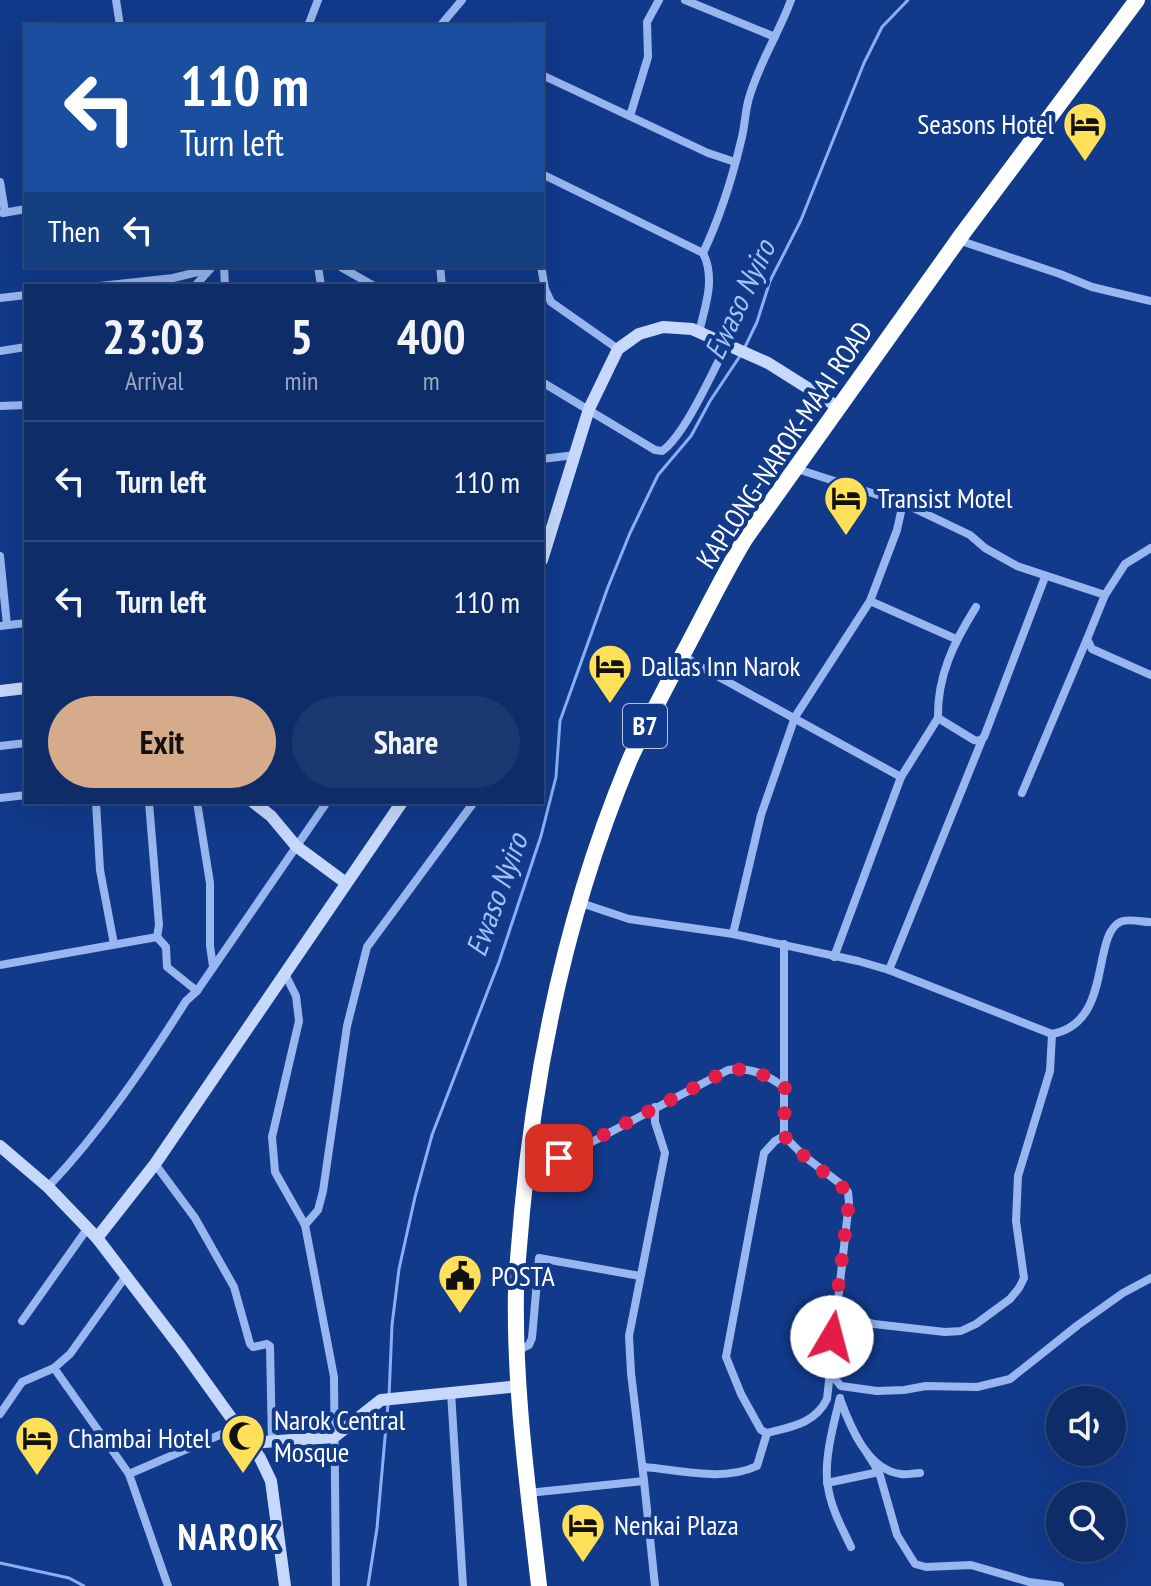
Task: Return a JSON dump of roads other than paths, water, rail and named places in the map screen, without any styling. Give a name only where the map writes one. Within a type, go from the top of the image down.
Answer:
[{"type":"highway","name":"KAPLONG-NAROK-MAAI ROAD","points":[[539,1586],[517,1351],[516,1287],[527,1158],[550,1022],[581,903],[629,762],[721,579],[793,468],[1137,0]]},
{"type":"street","points":[[116,0],[120,24]]},
{"type":"street","points":[[309,24],[318,0]]},
{"type":"street","points":[[443,24],[462,0]]},
{"type":"street","points":[[630,116],[648,57],[647,22],[659,0]]},
{"type":"street","points":[[685,0],[775,37]]},
{"type":"street","points":[[703,253],[716,227],[735,162],[748,99],[791,0]]},
{"type":"street","points":[[544,76],[708,153],[735,162]]},
{"type":"street","points":[[544,175],[703,253],[709,270],[709,293],[699,332]]},
{"type":"street","points":[[0,182],[2,213],[24,209]]},
{"type":"street","points":[[958,240],[1092,287],[1151,301]]},
{"type":"street","points":[[118,284],[173,278],[212,268]]},
{"type":"street","points":[[197,284],[212,268]]},
{"type":"street","points":[[342,268],[370,284]]},
{"type":"street","points":[[541,268],[551,302],[618,349]]},
{"type":"street","points":[[0,298],[24,295]]},
{"type":"street","points":[[544,554],[589,409],[618,349],[651,328],[682,328],[699,332],[768,363],[838,407]]},
{"type":"street","points":[[544,383],[655,450],[662,451],[669,446],[684,422],[727,344]]},
{"type":"street","points":[[0,351],[24,347]]},
{"type":"street","points":[[0,406],[24,405]]},
{"type":"street","points":[[544,459],[576,455]]},
{"type":"street","points":[[793,468],[940,518],[1003,558],[1045,577],[1105,595]]},
{"type":"street","points":[[733,934],[761,815],[795,717],[870,601],[897,530],[903,503]]},
{"type":"street","points":[[1022,793],[1105,595],[1125,564],[1151,548]]},
{"type":"street","points":[[0,556],[3,626],[24,623]]},
{"type":"street","points":[[889,970],[1045,577]]},
{"type":"street","points":[[870,601],[956,639]]},
{"type":"street","points":[[834,957],[901,777],[938,718],[940,685],[956,639],[976,607]]},
{"type":"street","points":[[1087,639],[1092,649],[1151,675]]},
{"type":"street","points":[[683,655],[901,777]]},
{"type":"street","points":[[0,691],[24,688]]},
{"type":"street","points":[[938,718],[974,740],[982,740]]},
{"type":"street","points":[[0,746],[24,743]]},
{"type":"street","points":[[0,798],[24,795]]},
{"type":"street","points":[[96,804],[100,870],[114,944]]},
{"type":"street","points":[[149,804],[159,925],[157,937]]},
{"type":"street","points":[[197,804],[210,883],[213,967]]},
{"type":"street","points":[[256,804],[271,816],[296,846],[346,883]]},
{"type":"street","points":[[48,1187],[126,1091],[326,804]]},
{"type":"street","points":[[22,1321],[92,1233],[155,1164],[401,804]]},
{"type":"street","points":[[305,1225],[318,1210],[323,1191],[347,1026],[367,947],[473,804]]},
{"type":"street","points":[[581,903],[629,919],[784,944],[889,970],[1052,1034],[1073,1029],[1083,1017],[1112,929],[1124,921],[1151,922]]},
{"type":"street","points":[[0,965],[157,937]]},
{"type":"street","points":[[157,937],[166,947],[167,967],[197,991]]},
{"type":"street","points":[[784,944],[784,1136],[848,1192],[849,1202],[827,1399],[816,1414],[797,1425],[767,1433],[761,1430],[741,1394],[726,1357],[764,1153],[784,1136]]},
{"type":"street","points":[[284,972],[296,996],[299,1021],[272,1137],[272,1156],[281,1186],[305,1225],[334,1377],[336,1586]]},
{"type":"street","points":[[836,1312],[874,1324],[961,1331],[1010,1299],[1019,1288],[1024,1278],[1016,1221],[1018,1176],[1050,1071],[1052,1034]]},
{"type":"street","points":[[527,1158],[559,1158],[728,1070],[741,1068],[756,1071],[785,1088]]},
{"type":"street","points":[[655,1107],[655,1122],[665,1153],[629,1343],[655,1586]]},
{"type":"street","points":[[0,1146],[48,1187],[92,1233],[250,1443],[271,1481],[285,1586]]},
{"type":"street","points":[[155,1164],[195,1218],[234,1287],[250,1344],[253,1347],[270,1346],[272,1443]]},
{"type":"street","points":[[517,1351],[529,1345],[532,1338],[539,1258],[640,1276]]},
{"type":"street","points":[[0,1414],[22,1382],[54,1368],[70,1354],[126,1276]]},
{"type":"street","points":[[830,1373],[841,1386],[877,1391],[926,1386],[977,1387],[1010,1379],[1078,1325],[1123,1293],[1151,1278]]},
{"type":"street","points":[[54,1368],[129,1474],[168,1586]]},
{"type":"street","points":[[250,1443],[334,1437],[381,1400],[519,1386]]},
{"type":"street","points":[[841,1386],[827,1483],[833,1507],[851,1547]]},
{"type":"street","points":[[451,1392],[463,1586]]},
{"type":"street","points":[[840,1398],[847,1420],[879,1472],[897,1535],[915,1564],[926,1567],[971,1565],[1029,1582],[1060,1586]]},
{"type":"street","points":[[129,1474],[238,1427]]},
{"type":"street","points":[[644,1467],[696,1473],[741,1473],[757,1466],[767,1433]]},
{"type":"street","points":[[867,1453],[900,1474],[920,1473]]},
{"type":"street","points":[[827,1483],[879,1472]]},
{"type":"street","points":[[528,1493],[644,1481]]},
{"type":"waterway","name":"Ewaso Nyiro","points":[[744,349],[757,322],[770,281],[801,220],[864,63],[882,27],[908,0]]},
{"type":"waterway","name":"Ewaso Nyiro","points":[[389,1397],[392,1325],[399,1269],[415,1197],[432,1135],[499,962],[541,836],[556,777],[560,721],[608,587],[658,475],[691,436],[740,356]]},
{"type":"waterway","name":"Ewaso Nyiro","points":[[368,1586],[377,1528],[388,1404]]},
{"type":"waterway","points":[[0,1563],[69,1578],[84,1586]]},
{"type":"place","name":"Seasons Hotel","points":[[1085,163]]},
{"type":"place","name":"Transist Motel","points":[[846,537]]},
{"type":"place","name":"Dallas Inn Narok","points":[[610,705]]},
{"type":"place","name":"POSTA","points":[[460,1315]]},
{"type":"place","name":"Narok Central Mosque","points":[[243,1475]]},
{"type":"place","name":"Chambai Hotel","points":[[37,1477]]},
{"type":"place","name":"Nenkai Plaza","points":[[583,1564]]},
{"type":"district","name":"NAROK","points":[[229,1537]]}]
